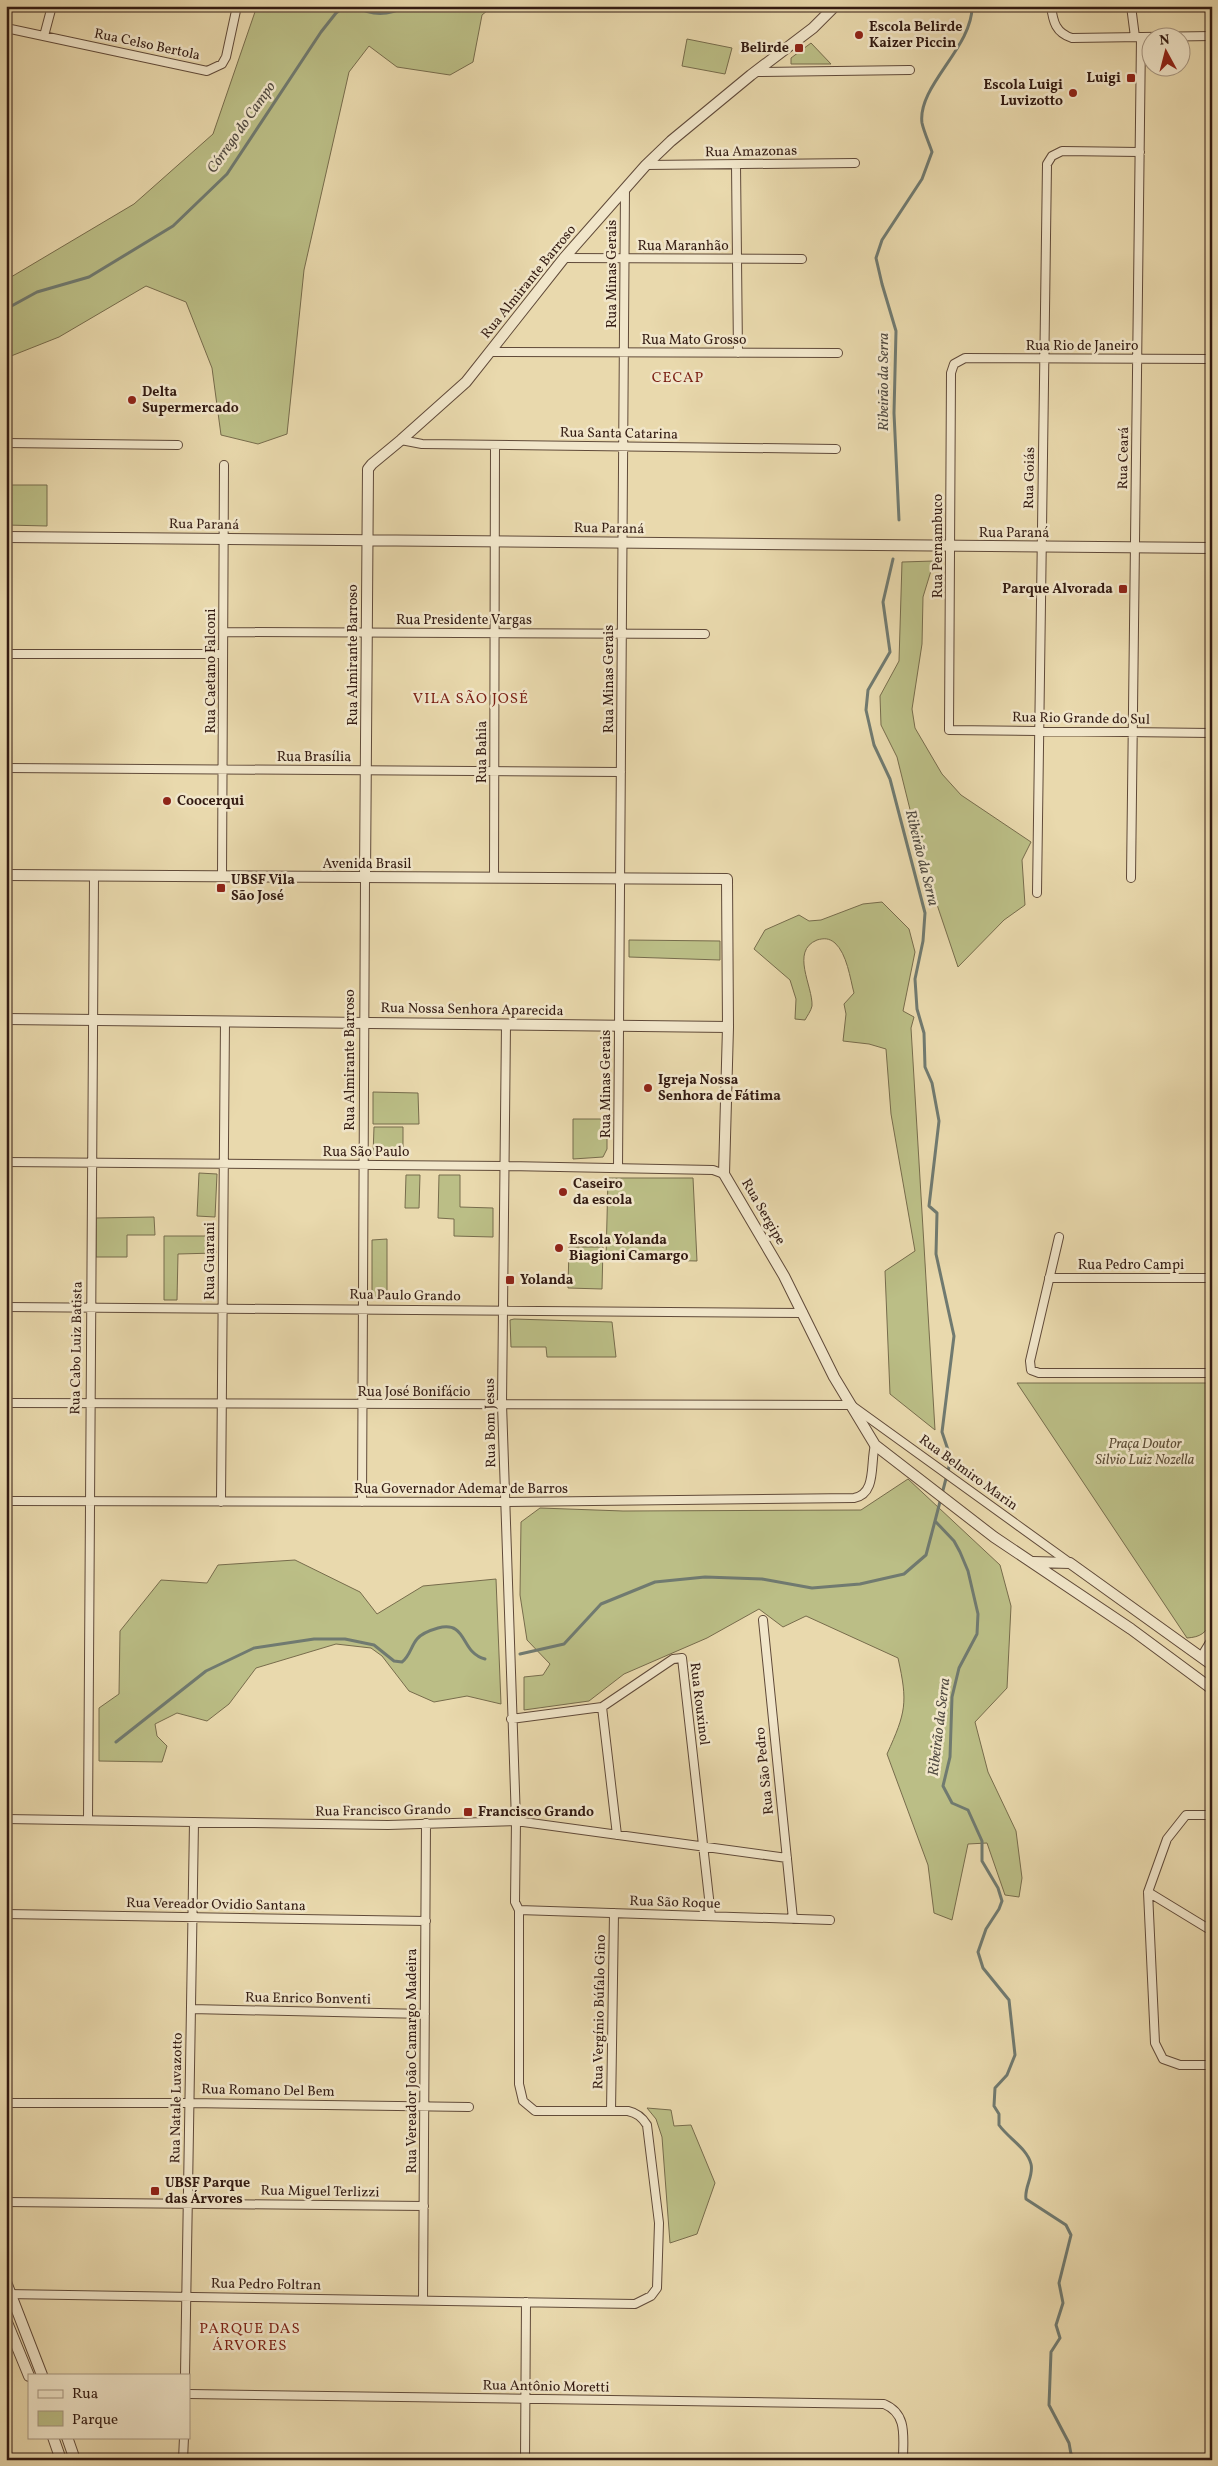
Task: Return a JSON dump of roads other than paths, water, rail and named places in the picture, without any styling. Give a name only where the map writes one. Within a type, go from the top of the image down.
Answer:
[{"type":"street","points":[[44,36],[52,6]]},
{"type":"street","name":"Rua Celso Bertola","points":[[6,28],[207,71],[222,64],[226,57],[237,6]]},
{"type":"street","name":"Rua Almirante Barroso","points":[[362,1502],[368,469],[466,382],[564,258],[646,166],[755,72],[813,28],[835,6]]},
{"type":"street","points":[[1051,6],[1055,25],[1059,32],[1072,38],[1212,36]]},
{"type":"street","name":"Rua Ceará","points":[[1131,6],[1138,37],[1140,152],[1131,878]]},
{"type":"street","points":[[755,72],[910,70]]},
{"type":"street","name":"Rua Goiás","points":[[1038,893],[1047,164],[1052,156],[1062,151],[1140,152]]},
{"type":"street","name":"Rua Amazonas","points":[[646,166],[855,163]]},
{"type":"street","points":[[736,165],[738,353]]},
{"type":"street","name":"Rua Minas Gerais","points":[[618,1168],[625,189]]},
{"type":"street","name":"Rua Maranhão","points":[[564,258],[802,259]]},
{"type":"street","name":"Rua Mato Grosso","points":[[490,352],[838,354]]},
{"type":"street","name":"Rua Rio de Janeiro","points":[[954,364],[965,358],[1212,359]]},
{"type":"street","name":"Rua Pernambuco","points":[[949,730],[951,373],[954,364]]},
{"type":"street","name":"Rua Santa Catarina","points":[[401,440],[422,444],[836,449]]},
{"type":"street","points":[[6,443],[178,445]]},
{"type":"street","name":"Rua Bahia","points":[[494,878],[495,445]]},
{"type":"street","name":"Rua Caetano Falconi","points":[[222,877],[224,465]]},
{"type":"street","name":"Rua Paraná","points":[[6,537],[1212,548]]},
{"type":"street","name":"Rua Presidente Vargas","points":[[224,632],[705,634]]},
{"type":"street","points":[[6,654],[223,654]]},
{"type":"street","name":"Rua Rio Grande do Sul","points":[[949,730],[1212,733]]},
{"type":"street","name":"Rua Brasília","points":[[6,768],[621,772]]},
{"type":"street","name":"Avenida Brasil","points":[[6,875],[727,879]]},
{"type":"street","name":"Rua Cabo Luiz Batista","points":[[88,1820],[88,1502],[94,876]]},
{"type":"street","name":"Rua Sergipe","points":[[727,879],[728,1028],[724,1174],[803,1313],[834,1377],[875,1445]]},
{"type":"street","name":"Rua Nossa Senhora Aparecida","points":[[6,1018],[728,1028]]},
{"type":"street","name":"Rua Guarani","points":[[221,1502],[225,1021]]},
{"type":"street","name":"Rua Bom Jesus","points":[[506,1024],[502,1404],[511,1719],[516,1821],[515,1902],[519,1910],[519,2084],[523,2101],[535,2111],[611,2111]]},
{"type":"street","name":"Rua São Paulo","points":[[6,1162],[505,1166],[713,1170],[724,1174]]},
{"type":"street","points":[[1059,1236],[1030,1361],[1031,1370],[1039,1373],[1212,1373]]},
{"type":"street","name":"Rua Pedro Campi","points":[[1049,1278],[1212,1278]]},
{"type":"street","name":"Rua Paulo Grando","points":[[6,1307],[363,1308],[803,1313]]},
{"type":"street","name":"Rua José Bonifácio","points":[[6,1404],[851,1405]]},
{"type":"street","name":"Rua Belmiro Marin","points":[[851,1405],[1212,1665]]},
{"type":"street","points":[[875,1445],[994,1537],[1131,1629],[1212,1689]]},
{"type":"street","name":"Rua Governador Ademar de Barros","points":[[6,1501],[505,1502],[854,1498],[862,1496],[868,1490],[875,1445]]},
{"type":"street","points":[[1032,1562],[1070,1564]]},
{"type":"street","name":"Rua São Pedro","points":[[763,1620],[793,1919]]},
{"type":"street","points":[[1201,1658],[1212,1639]]},
{"type":"street","name":"Rua Rouxinol","points":[[511,1719],[602,1707],[674,1659],[682,1658],[703,1847]]},
{"type":"street","points":[[602,1707],[617,1835]]},
{"type":"street","points":[[1212,1817],[1208,1815],[1186,1815],[1167,1839],[1148,1892],[1155,2043],[1163,2059],[1180,2065],[1212,2065]]},
{"type":"street","name":"Rua Francisco Grando","points":[[6,1819],[388,1825],[516,1821],[786,1858]]},
{"type":"street","name":"Rua Natale Luvazotto","points":[[185,2374],[194,1822]]},
{"type":"street","name":"Rua Vereador João Camargo Madeira","points":[[424,2300],[426,1823]]},
{"type":"street","points":[[703,1847],[711,1916]]},
{"type":"street","points":[[1148,1892],[1212,1930]]},
{"type":"street","name":"Rua São Roque","points":[[519,1910],[830,1920]]},
{"type":"street","name":"Rua Vergínio Búfalo Gino","points":[[611,2111],[614,1913]]},
{"type":"street","name":"Rua Vereador Ovidio Santana","points":[[6,1914],[426,1921]]},
{"type":"street","name":"Rua Enrico Bonventi","points":[[190,2009],[425,2014]]},
{"type":"street","name":"Rua Romano Del Bem","points":[[6,2103],[189,2103],[470,2107]]},
{"type":"street","name":"Rua Pedro Foltran","points":[[9,2294],[635,2304],[651,2296],[657,2288],[659,2223],[647,2126],[636,2113],[611,2111]]},
{"type":"street","name":"Rua Miguel Terlizzi","points":[[6,2202],[424,2206]]},
{"type":"street","points":[[6,2282],[9,2294],[42,2374]]},
{"type":"street","points":[[524,2460],[526,2302]]},
{"type":"street","points":[[6,2320],[28,2374]]},
{"type":"street","name":"Rua Antônio Moretti","points":[[190,2394],[884,2404],[893,2408],[899,2414],[903,2423],[903,2460]]},
{"type":"street","points":[[52,2438],[61,2460]]},
{"type":"street","points":[[67,2438],[75,2460]]},
{"type":"street","points":[[183,2460],[184,2438]]},
{"type":"waterway","name":"Córrego do Campo","points":[[6,309],[37,292],[89,277],[173,226],[227,174],[321,32],[336,13],[345,6]]},
{"type":"waterway","points":[[354,6],[367,12],[380,14],[393,12],[407,6]]},
{"type":"waterway","name":"Ribeirão da Serra","points":[[899,520],[894,413],[896,331],[876,258],[882,240],[922,179],[932,152],[922,123],[923,109],[928,95],[964,36],[970,21],[972,6]]},
{"type":"waterway","name":"Ribeirão da Serra","points":[[893,559],[883,602],[890,652],[868,690],[866,710],[874,745],[890,779],[925,913],[923,941],[915,979],[917,1009],[924,1033],[925,1067],[932,1083],[939,1121],[929,1206],[937,1213],[936,1254],[954,1336],[942,1432],[949,1453],[949,1467],[935,1521],[954,1541],[960,1552],[968,1571],[978,1614],[977,1634],[959,1668],[952,1697],[950,1757],[943,1786],[952,1803],[968,1810],[982,1841],[982,1861],[998,1888],[1002,1901],[986,1929],[978,1952],[983,1968],[1009,2000],[1015,2055],[1007,2075],[995,2088],[994,2106],[999,2114],[999,2125],[1029,2158],[1032,2168],[1026,2190],[1026,2199],[1066,2225],[1071,2235],[1059,2283],[1063,2303],[1056,2325],[1060,2338],[1051,2352],[1049,2405],[1069,2443],[1071,2454],[1079,2460]]},
{"type":"waterway","points":[[520,1654],[564,1644],[601,1604],[655,1582],[705,1577],[762,1579],[812,1588],[860,1584],[904,1574],[926,1555],[935,1521]]},
{"type":"waterway","points":[[116,1742],[206,1671],[254,1648],[314,1639],[345,1639],[374,1645],[394,1661],[402,1662],[421,1635],[438,1628],[448,1627],[459,1633],[477,1656],[485,1659]]},
{"type":"place","name":"Escola Belirde Kaizer Piccin","points":[[859,35]]},
{"type":"place","name":"Belirde","points":[[799,48]]},
{"type":"place","name":"Luigi","points":[[1131,78]]},
{"type":"place","name":"Escola Luigi Luvizotto","points":[[1073,93]]},
{"type":"place","name":"Delta Supermercado","points":[[132,400]]},
{"type":"place","name":"Parque Alvorada","points":[[1123,589]]},
{"type":"place","name":"Coocerqui","points":[[167,801]]},
{"type":"place","name":"UBSF Vila São José","points":[[221,888]]},
{"type":"place","name":"Igreja Nossa Senhora de Fátima","points":[[648,1088]]},
{"type":"place","name":"Caseiro da escola","points":[[563,1192]]},
{"type":"place","name":"Escola Yolanda Biagioni Camargo","points":[[559,1248]]},
{"type":"place","name":"Yolanda","points":[[510,1280]]},
{"type":"place","name":"Francisco Grando","points":[[468,1812]]},
{"type":"place","name":"UBSF Parque das Árvores","points":[[155,2191]]},
{"type":"district","name":"CECAP","points":[[678,378]]},
{"type":"district","name":"VILA SÃO JOSÉ","points":[[471,699]]},
{"type":"district","name":"PARQUE DAS ÁRVORES","points":[[250,2338]]},
{"type":"park label","name":"Praça Doutor Silvio Luiz Nozella","points":[[1145,1452]]}]
